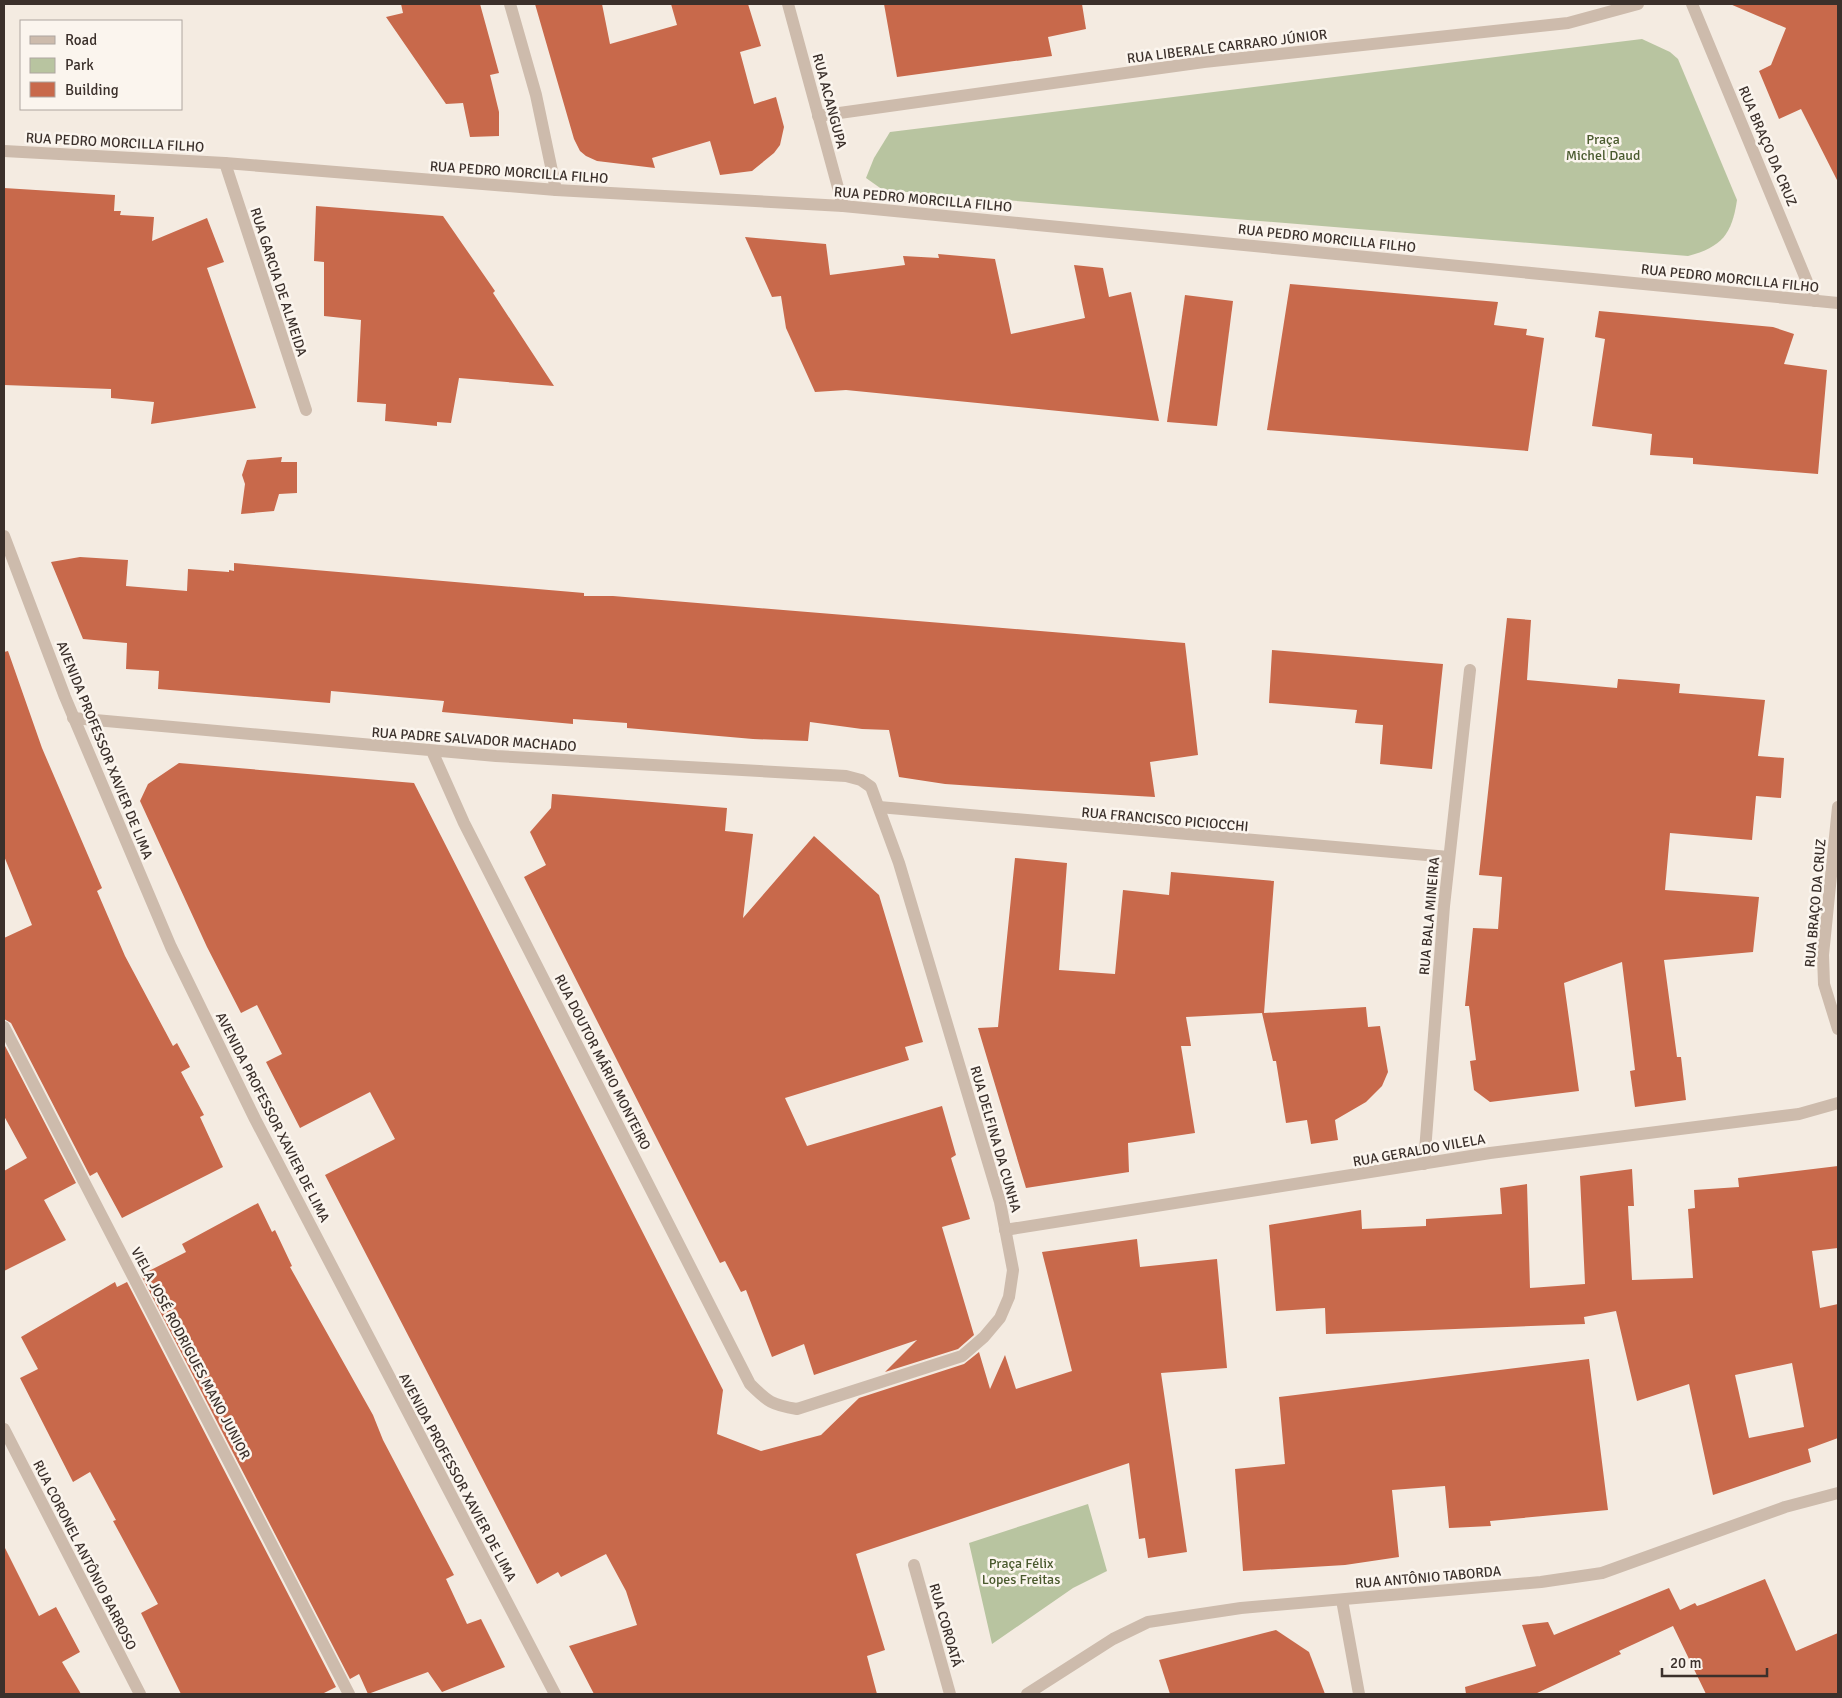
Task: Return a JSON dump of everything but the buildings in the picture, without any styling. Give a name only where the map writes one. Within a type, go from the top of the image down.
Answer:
[{"type":"street","points":[[510,4],[536,95],[556,190]]},
{"type":"street","name":"RUA ACANGUPA","points":[[788,4],[843,206]]},
{"type":"street","name":"RUA LIBERALE CARRARO JÚNIOR","points":[[818,116],[1204,62],[1568,23],[1638,4]]},
{"type":"street","name":"RUA BRAÇO DA CRUZ","points":[[1692,4],[1815,301]]},
{"type":"street","name":"RUA PEDRO MORCILLA FILHO","points":[[4,151],[225,163],[556,190],[843,206],[1838,303]]},
{"type":"street","name":"RUA GARCIA DE ALMEIDA","points":[[225,163],[306,410]]},
{"type":"street","name":"AVENIDA PROFESSOR XAVIER DE LIMA","points":[[4,536],[74,718],[171,947],[255,1119],[555,1694]]},
{"type":"street","name":"RUA BALA MINEIRA","points":[[1424,1164],[1449,857],[1470,670]]},
{"type":"street","name":"RUA PADRE SALVADOR MACHADO","points":[[74,718],[432,751],[846,776],[862,780],[871,787]]},
{"type":"street","name":"RUA DOUTOR MÁRIO MONTEIRO","points":[[432,751],[464,823],[750,1384]]},
{"type":"street","name":"RUA DELFINA DA CUNHA","points":[[750,1384],[763,1397],[776,1406],[797,1409],[962,1356],[984,1337],[1000,1318],[1009,1297],[1013,1270],[997,1193],[899,863],[871,787]]},
{"type":"street","name":"RUA FRANCISCO PICIOCCHI","points":[[879,807],[1449,857]]},
{"type":"street","name":"RUA BRAÇO DA CRUZ","points":[[1838,807],[1834,893],[1823,955],[1824,984],[1838,1029]]},
{"type":"street","name":"VIELA JOSÉ RODRIGUES MANO JUNIOR","points":[[4,1027],[349,1694]]},
{"type":"street","name":"RUA GERALDO VILELA","points":[[1005,1230],[1490,1153],[1800,1114],[1838,1103]]},
{"type":"street","name":"RUA CORONEL ANTÔNIO BARROSO","points":[[4,1428],[140,1694]]},
{"type":"street","name":"RUA ANTÔNIO TABORDA","points":[[1027,1694],[1113,1639],[1148,1622],[1241,1608],[1541,1582],[1602,1573],[1785,1507],[1838,1493]]},
{"type":"street","name":"RUA COROATÁ","points":[[914,1564],[950,1694]]},
{"type":"street","points":[[1342,1600],[1359,1694]]},
{"type":"green space","name":"Praça Michel Daud","points":[[1642,39],[1670,52],[1678,59],[1737,200],[1732,222],[1723,237],[1709,248],[1688,256],[883,190],[866,178],[874,158],[890,132]]},
{"type":"green space","name":"Praça Félix Lopes Freitas","points":[[1088,1504],[1107,1571],[1073,1588],[992,1644],[969,1543]]}]
